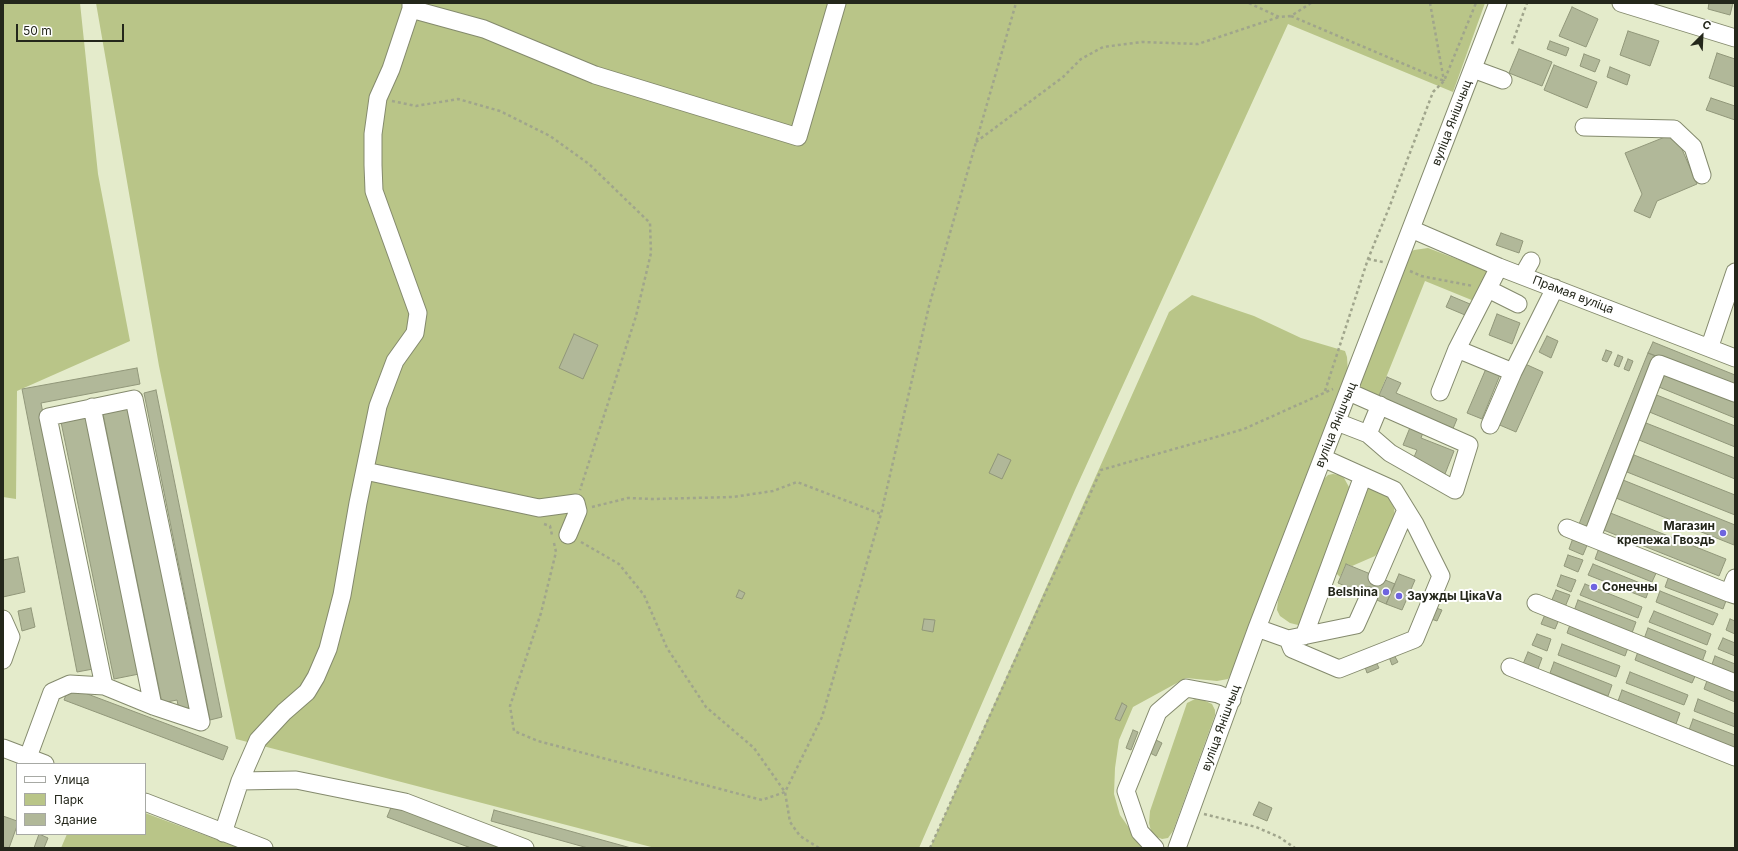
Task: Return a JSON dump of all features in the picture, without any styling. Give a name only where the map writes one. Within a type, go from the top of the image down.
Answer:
[{"type":"street","points":[[223,832],[240,781],[258,740],[284,712],[307,692],[316,677],[328,649],[342,595],[364,471],[378,406],[395,361],[415,333],[418,314],[374,191],[373,134],[378,98],[391,70],[411,6],[484,29],[595,75],[798,137],[837,3]]},
{"type":"street","name":"вуліца Янішчыц","points":[[1177,848],[1257,628],[1498,3]]},
{"type":"street","points":[[1621,3],[1735,38]]},
{"type":"street","points":[[1473,69],[1503,80]]},
{"type":"street","points":[[1584,127],[1674,129],[1693,147],[1702,175]]},
{"type":"street","name":"Прамая вуліца","points":[[1411,229],[1499,267],[1527,268],[1555,288],[1735,358]]},
{"type":"street","points":[[1440,392],[1457,349],[1499,267]]},
{"type":"street","points":[[1707,347],[1712,340],[1735,272]]},
{"type":"street","points":[[1490,425],[1513,372],[1555,288]]},
{"type":"street","points":[[1488,289],[1518,304]]},
{"type":"street","points":[[1457,349],[1513,372]]},
{"type":"street","points":[[1592,537],[1659,364],[1735,393]]},
{"type":"street","points":[[1337,422],[1368,434],[1390,453],[1454,490],[1468,445],[1380,405],[1351,387]]},
{"type":"street","points":[[28,757],[52,692],[70,684],[104,686],[153,706],[201,722],[134,399],[48,417],[104,686]]},
{"type":"street","points":[[1368,434],[1380,405]]},
{"type":"street","points":[[92,407],[153,706]]},
{"type":"street","points":[[1323,458],[1363,476],[1394,490],[1415,524],[1441,576],[1415,639],[1339,669],[1292,649],[1363,476]]},
{"type":"street","points":[[364,471],[539,508],[577,507],[568,535]]},
{"type":"street","points":[[1377,577],[1406,510]]},
{"type":"street","points":[[1567,528],[1733,589]]},
{"type":"street","points":[[1257,628],[1296,638],[1356,625],[1369,596]]},
{"type":"street","points":[[1536,603],[1735,683]]},
{"type":"street","points":[[3,619],[11,637],[3,660]]},
{"type":"street","points":[[1510,667],[1735,757]]},
{"type":"street","points":[[1155,848],[1140,832],[1126,791],[1158,712],[1186,688],[1218,694],[1232,700]]},
{"type":"street","points":[[3,748],[43,763]]},
{"type":"street","points":[[240,781],[296,780],[405,802],[525,848]]},
{"type":"street","points":[[146,802],[264,848]]},
{"type":"path","points":[[819,848],[800,836],[790,822],[785,792],[754,748],[706,707],[667,648],[644,595],[619,564],[568,535],[556,552],[541,613],[510,706],[514,730],[538,741],[762,800],[785,792],[822,717],[881,514],[929,306],[1016,3]]},
{"type":"path","points":[[1249,3],[1279,17]]},
{"type":"path","points":[[1291,16],[1311,3]]},
{"type":"path","points":[[1430,3],[1444,81]]},
{"type":"path","points":[[1325,391],[1368,259],[1433,92],[1444,81],[1476,3]]},
{"type":"path","points":[[1512,44],[1527,3]]},
{"type":"path","points":[[976,143],[1063,77],[1080,59],[1103,47],[1142,42],[1198,44],[1279,17],[1291,16],[1444,81]]},
{"type":"path","points":[[378,98],[416,106],[458,99],[500,111],[550,136],[589,164],[650,223],[651,253],[636,316],[577,507],[628,498],[653,499],[733,497],[773,491],[798,482],[881,514]]},
{"type":"path","points":[[1368,259],[1398,265],[1421,276],[1488,289]]},
{"type":"path","points":[[930,848],[1101,470],[1244,429],[1325,391],[1351,387]]},
{"type":"path","points":[[538,521],[550,526],[556,552]]},
{"type":"path","points":[[1200,813],[1256,827],[1279,837],[1295,848]]},
{"type":"green space","points":[[3,3],[80,3],[98,174],[130,341],[17,391],[16,499],[3,497]]},
{"type":"green space","points":[[96,3],[1485,3],[1453,92],[1288,24],[1075,490],[919,848],[655,848],[236,739],[159,366]]},
{"type":"green space","points":[[1428,248],[1488,271],[1474,301],[1425,281],[1377,400],[1360,389],[1358,380],[1407,254],[1414,250]]},
{"type":"green space","points":[[1192,295],[1254,316],[1301,338],[1345,351],[1347,357],[1348,373],[1233,670],[1228,679],[1217,681],[1186,678],[1133,707],[1119,740],[1115,768],[1114,794],[1120,815],[1143,848],[930,848],[1169,312]]},
{"type":"green space","points":[[1333,474],[1344,478],[1349,487],[1350,495],[1302,622],[1298,625],[1290,623],[1280,616],[1277,610],[1278,600],[1323,480],[1328,475]]},
{"type":"green space","points":[[1367,483],[1380,489],[1389,498],[1394,508],[1395,517],[1386,544],[1375,556],[1352,566],[1346,564],[1340,577],[1336,573],[1340,555],[1347,546],[1359,515],[1357,506]]},
{"type":"green space","points":[[1195,699],[1203,700],[1212,704],[1215,710],[1215,715],[1173,831],[1168,838],[1162,839],[1157,837],[1151,831],[1149,823],[1150,811],[1187,703]]},
{"type":"green space","points":[[146,813],[239,848],[61,848],[67,835],[146,835]]},
{"type":"building","points":[[1709,3],[1733,3],[1730,15],[1708,9]]},
{"type":"building","points":[[1572,7],[1598,19],[1586,47],[1559,36]]},
{"type":"building","points":[[1628,31],[1659,41],[1650,66],[1620,55]]},
{"type":"building","points":[[1550,41],[1569,48],[1566,56],[1547,49]]},
{"type":"building","points":[[1519,49],[1552,62],[1542,86],[1509,73]]},
{"type":"building","points":[[1717,53],[1735,59],[1735,87],[1709,78]]},
{"type":"building","points":[[1584,54],[1600,60],[1595,72],[1580,66]]},
{"type":"building","points":[[1554,65],[1597,82],[1587,108],[1544,90]]},
{"type":"building","points":[[1610,67],[1630,75],[1627,85],[1607,77]]},
{"type":"building","points":[[1711,98],[1735,106],[1735,120],[1706,110]]},
{"type":"building","points":[[1675,133],[1697,184],[1657,201],[1650,218],[1634,211],[1642,194],[1625,153]]},
{"type":"building","points":[[1501,233],[1523,241],[1519,253],[1496,245]]},
{"type":"building","points":[[1451,296],[1470,304],[1465,315],[1446,307]]},
{"type":"building","points":[[1497,314],[1520,323],[1512,344],[1489,335]]},
{"type":"building","points":[[574,334],[598,345],[583,379],[559,368]]},
{"type":"building","points":[[1547,336],[1558,341],[1551,358],[1539,352]]},
{"type":"building","points":[[1653,342],[1735,375],[1735,388],[1648,353]]},
{"type":"building","points":[[1606,350],[1612,352],[1607,362],[1602,360]]},
{"type":"building","points":[[1648,353],[1659,357],[1587,527],[1579,524]]},
{"type":"building","points":[[1618,355],[1623,357],[1619,367],[1614,365]]},
{"type":"building","points":[[1628,359],[1633,361],[1629,371],[1624,369]]},
{"type":"building","points":[[1523,363],[1543,372],[1516,432],[1495,423]]},
{"type":"building","points":[[1488,364],[1502,370],[1482,419],[1467,413]]},
{"type":"building","points":[[137,368],[140,384],[41,403],[93,669],[77,672],[22,389]]},
{"type":"building","points":[[1661,368],[1735,397],[1735,418],[1654,385]]},
{"type":"building","points":[[1387,377],[1401,383],[1396,393],[1457,419],[1452,431],[1377,400]]},
{"type":"building","points":[[156,390],[222,717],[210,720],[144,393]]},
{"type":"building","points":[[1654,394],[1735,426],[1735,447],[1647,411]]},
{"type":"building","points":[[131,408],[192,707],[179,710],[177,700],[162,703],[103,414]]},
{"type":"building","points":[[86,417],[139,674],[114,679],[61,422]]},
{"type":"building","points":[[1646,423],[1735,458],[1735,479],[1639,440]]},
{"type":"building","points":[[1411,425],[1424,430],[1421,438],[1454,451],[1445,474],[1412,462],[1417,450],[1403,445]]},
{"type":"building","points":[[998,454],[1011,460],[1002,479],[989,473]]},
{"type":"building","points":[[1634,455],[1735,495],[1735,515],[1627,472]]},
{"type":"building","points":[[1623,480],[1735,525],[1734,545],[1616,498]]},
{"type":"building","points":[[1608,512],[1726,559],[1719,576],[1601,529]]},
{"type":"building","points":[[1573,538],[1588,543],[1583,555],[1569,549]]},
{"type":"building","points":[[1599,548],[1657,571],[1652,582],[1595,559]]},
{"type":"building","points":[[1568,555],[1583,560],[1578,572],[1564,566]]},
{"type":"building","points":[[18,557],[25,592],[3,597],[3,560]]},
{"type":"building","points":[[1346,564],[1395,584],[1386,604],[1338,583]]},
{"type":"building","points":[[1593,564],[1650,587],[1646,598],[1588,575]]},
{"type":"building","points":[[1399,574],[1415,580],[1402,610],[1386,604]]},
{"type":"building","points":[[1561,575],[1576,580],[1571,592],[1557,586]]},
{"type":"building","points":[[1669,576],[1727,598],[1723,609],[1665,587]]},
{"type":"building","points":[[1585,584],[1642,607],[1638,618],[1580,595]]},
{"type":"building","points":[[739,590],[745,593],[742,599],[736,597]]},
{"type":"building","points":[[1556,590],[1570,595],[1565,607],[1551,602]]},
{"type":"building","points":[[1660,591],[1718,614],[1713,625],[1656,602]]},
{"type":"building","points":[[1578,600],[1636,622],[1632,633],[1574,611]]},
{"type":"building","points":[[31,608],[35,627],[22,631],[18,611]]},
{"type":"building","points":[[1436,608],[1442,610],[1437,621],[1431,619]]},
{"type":"building","points":[[1654,611],[1711,634],[1707,645],[1649,622]]},
{"type":"building","points":[[1546,612],[1560,617],[1555,629],[1541,624]]},
{"type":"building","points":[[924,619],[935,620],[933,632],[922,630]]},
{"type":"building","points":[[1730,619],[1735,621],[1735,634],[1726,630]]},
{"type":"building","points":[[1571,622],[1629,645],[1625,656],[1567,633]]},
{"type":"building","points":[[1648,628],[1706,651],[1702,662],[1644,639]]},
{"type":"building","points":[[1537,634],[1551,639],[1547,651],[1532,645]]},
{"type":"building","points":[[1723,638],[1735,643],[1735,656],[1718,649]]},
{"type":"building","points":[[1562,644],[1620,666],[1616,677],[1558,655]]},
{"type":"building","points":[[1639,649],[1697,672],[1692,683],[1635,660]]},
{"type":"building","points":[[1528,652],[1542,658],[1538,669],[1523,664]]},
{"type":"building","points":[[1394,655],[1398,662],[1392,665],[1389,657]]},
{"type":"building","points":[[1715,656],[1735,664],[1735,676],[1711,667]]},
{"type":"building","points":[[1375,660],[1379,668],[1367,673],[1364,664]]},
{"type":"building","points":[[1554,662],[1612,685],[1608,696],[1550,673]]},
{"type":"building","points":[[1630,672],[1688,695],[1684,705],[1626,683]]},
{"type":"building","points":[[1708,678],[1735,689],[1735,702],[1704,689]]},
{"type":"building","points":[[69,687],[228,747],[223,760],[64,700]]},
{"type":"building","points":[[1622,690],[1680,713],[1676,724],[1618,701]]},
{"type":"building","points":[[1698,699],[1735,714],[1735,727],[1694,711]]},
{"type":"building","points":[[1122,703],[1127,706],[1120,721],[1115,719]]},
{"type":"building","points":[[1693,719],[1735,735],[1735,748],[1689,730]]},
{"type":"building","points":[[1133,730],[1138,732],[1131,750],[1126,748]]},
{"type":"building","points":[[1156,740],[1162,743],[1156,756],[1150,753]]},
{"type":"building","points":[[1259,802],[1272,808],[1267,821],[1253,815]]},
{"type":"building","points":[[392,805],[508,848],[471,848],[387,817]]},
{"type":"building","points":[[494,810],[631,848],[588,848],[491,821]]},
{"type":"building","points":[[3,816],[16,821],[16,829],[9,848],[3,847]]},
{"type":"building","points":[[39,835],[48,838],[44,848],[34,848]]},
{"type":"place","name":"Магазин крепежа Гвоздь","points":[[1723,533]]},
{"type":"place","name":"Сонечны","points":[[1594,587]]},
{"type":"place","name":"Belshina","points":[[1386,592]]},
{"type":"place","name":"Заужды ЦікаVа","points":[[1399,596]]}]
